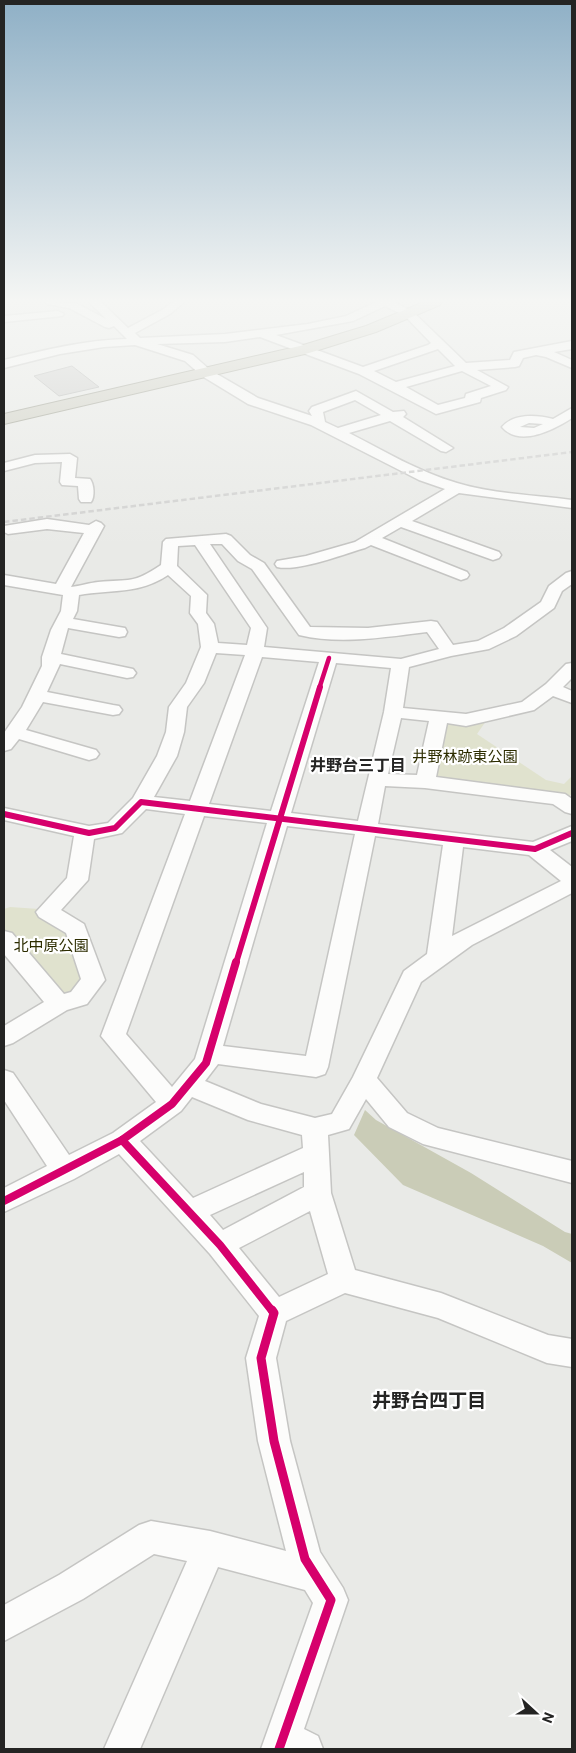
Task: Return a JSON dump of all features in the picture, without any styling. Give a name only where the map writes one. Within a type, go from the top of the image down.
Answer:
[{"type":"highway","points":[[4,418],[157,384]]},
{"type":"street","points":[[224,384],[253,401],[316,422],[424,477],[457,488],[521,499],[572,504]]},
{"type":"street","points":[[389,384],[436,410],[475,399],[445,384]]},
{"type":"street","points":[[316,422],[320,420],[316,412],[317,410],[356,396],[403,384]]},
{"type":"street","points":[[471,397],[502,387],[496,384]]},
{"type":"street","points":[[356,396],[446,448]]},
{"type":"street","points":[[336,432],[428,405]]},
{"type":"street","points":[[526,408],[539,413],[540,419]]},
{"type":"street","points":[[554,424],[540,419],[528,418],[509,427],[516,431],[539,433],[554,424],[572,412]]},
{"type":"street","points":[[4,467],[35,459],[70,458],[67,482],[85,482],[86,499]]},
{"type":"street","points":[[283,564],[343,551],[370,540],[457,488]]},
{"type":"street","points":[[402,522],[493,556]]},
{"type":"street","points":[[8,529],[47,524],[95,528],[66,590],[69,611],[59,630],[51,657],[51,666],[37,696],[9,739],[89,754]]},
{"type":"street","points":[[4,814],[89,833],[114,828],[141,802],[167,756],[175,732],[178,706],[195,683],[210,647],[206,624],[198,614],[199,595],[170,567],[171,542],[226,540],[244,558],[258,566],[305,631],[329,634],[380,634],[431,626],[450,651]]},
{"type":"street","points":[[370,540],[461,575]]},
{"type":"street","points":[[172,1104],[112,1036],[255,651],[260,628],[200,541]]},
{"type":"street","points":[[4,580],[66,590],[128,586],[148,581],[170,567]]},
{"type":"street","points":[[210,647],[401,664],[450,651],[483,645],[510,632],[548,604],[555,589],[572,576]]},
{"type":"street","points":[[64,622],[119,632]]},
{"type":"street","points":[[51,657],[127,673]]},
{"type":"street","points":[[4,1201],[122,1140],[172,1104],[206,1063],[329,658]]},
{"type":"street","points":[[210,1054],[316,1067],[366,828],[393,712],[401,664]]},
{"type":"street","points":[[393,712],[466,720],[528,706],[552,688],[572,668]]},
{"type":"street","points":[[552,688],[572,698]]},
{"type":"street","points":[[37,696],[113,710]]},
{"type":"street","points":[[426,782],[439,717]]},
{"type":"street","points":[[377,779],[426,782],[558,798],[572,808]]},
{"type":"street","points":[[141,802],[535,849],[572,833]]},
{"type":"street","points":[[4,1038],[59,1004],[79,998],[93,980],[76,929],[47,912],[77,880],[85,832]]},
{"type":"street","points":[[438,958],[454,839]]},
{"type":"street","points":[[535,849],[572,878]]},
{"type":"street","points":[[189,1212],[316,1141],[340,1122],[364,1080],[412,977],[464,939],[572,884]]},
{"type":"street","points":[[4,939],[59,1004]]},
{"type":"street","points":[[364,1080],[398,1120],[432,1137],[572,1172]]},
{"type":"street","points":[[188,1085],[257,1113],[316,1141]]},
{"type":"street","points":[[7,1087],[65,1171]]},
{"type":"street","points":[[122,1140],[220,1246],[274,1313]]},
{"type":"street","points":[[316,1141],[318,1193],[344,1280]]},
{"type":"street","points":[[220,1246],[318,1193]]},
{"type":"street","points":[[289,1746],[331,1600],[305,1559],[272,1432],[261,1358],[274,1313],[344,1280],[441,1306],[547,1349],[572,1354]]},
{"type":"street","points":[[4,1624],[71,1587],[151,1537],[210,1548],[316,1576]]},
{"type":"street","points":[[122,1749],[210,1548]]},
{"type":"green space","name":"井野林跡東公園","points":[[495,708],[477,734],[546,780],[564,784],[572,776],[572,794],[569,796],[433,779],[447,721]]},
{"type":"green space","name":"北中原公園","points":[[10,907],[39,909],[74,925],[93,980],[59,1004],[4,934],[4,909]]},
{"type":"green space","points":[[365,1110],[376,1120],[471,1173],[565,1232],[572,1234],[572,1263],[543,1246],[403,1185],[354,1135]]},
{"type":"building","points":[[44,384],[95,384],[99,387],[59,396]]},
{"type":"railway","points":[[4,522],[572,452]]},
{"type":"cycle path","points":[[4,1201],[122,1140],[172,1104],[206,1063],[329,658]]},
{"type":"cycle path","points":[[4,814],[89,833],[115,828],[141,802],[535,849],[572,833]]},
{"type":"cycle path","points":[[122,1140],[220,1245],[274,1313],[261,1358],[274,1441],[305,1559],[331,1600],[279,1749]]},
{"type":"district","name":"井野台三丁目","points":[[358,765]]},
{"type":"district","name":"井野台四丁目","points":[[429,1400]]}]
